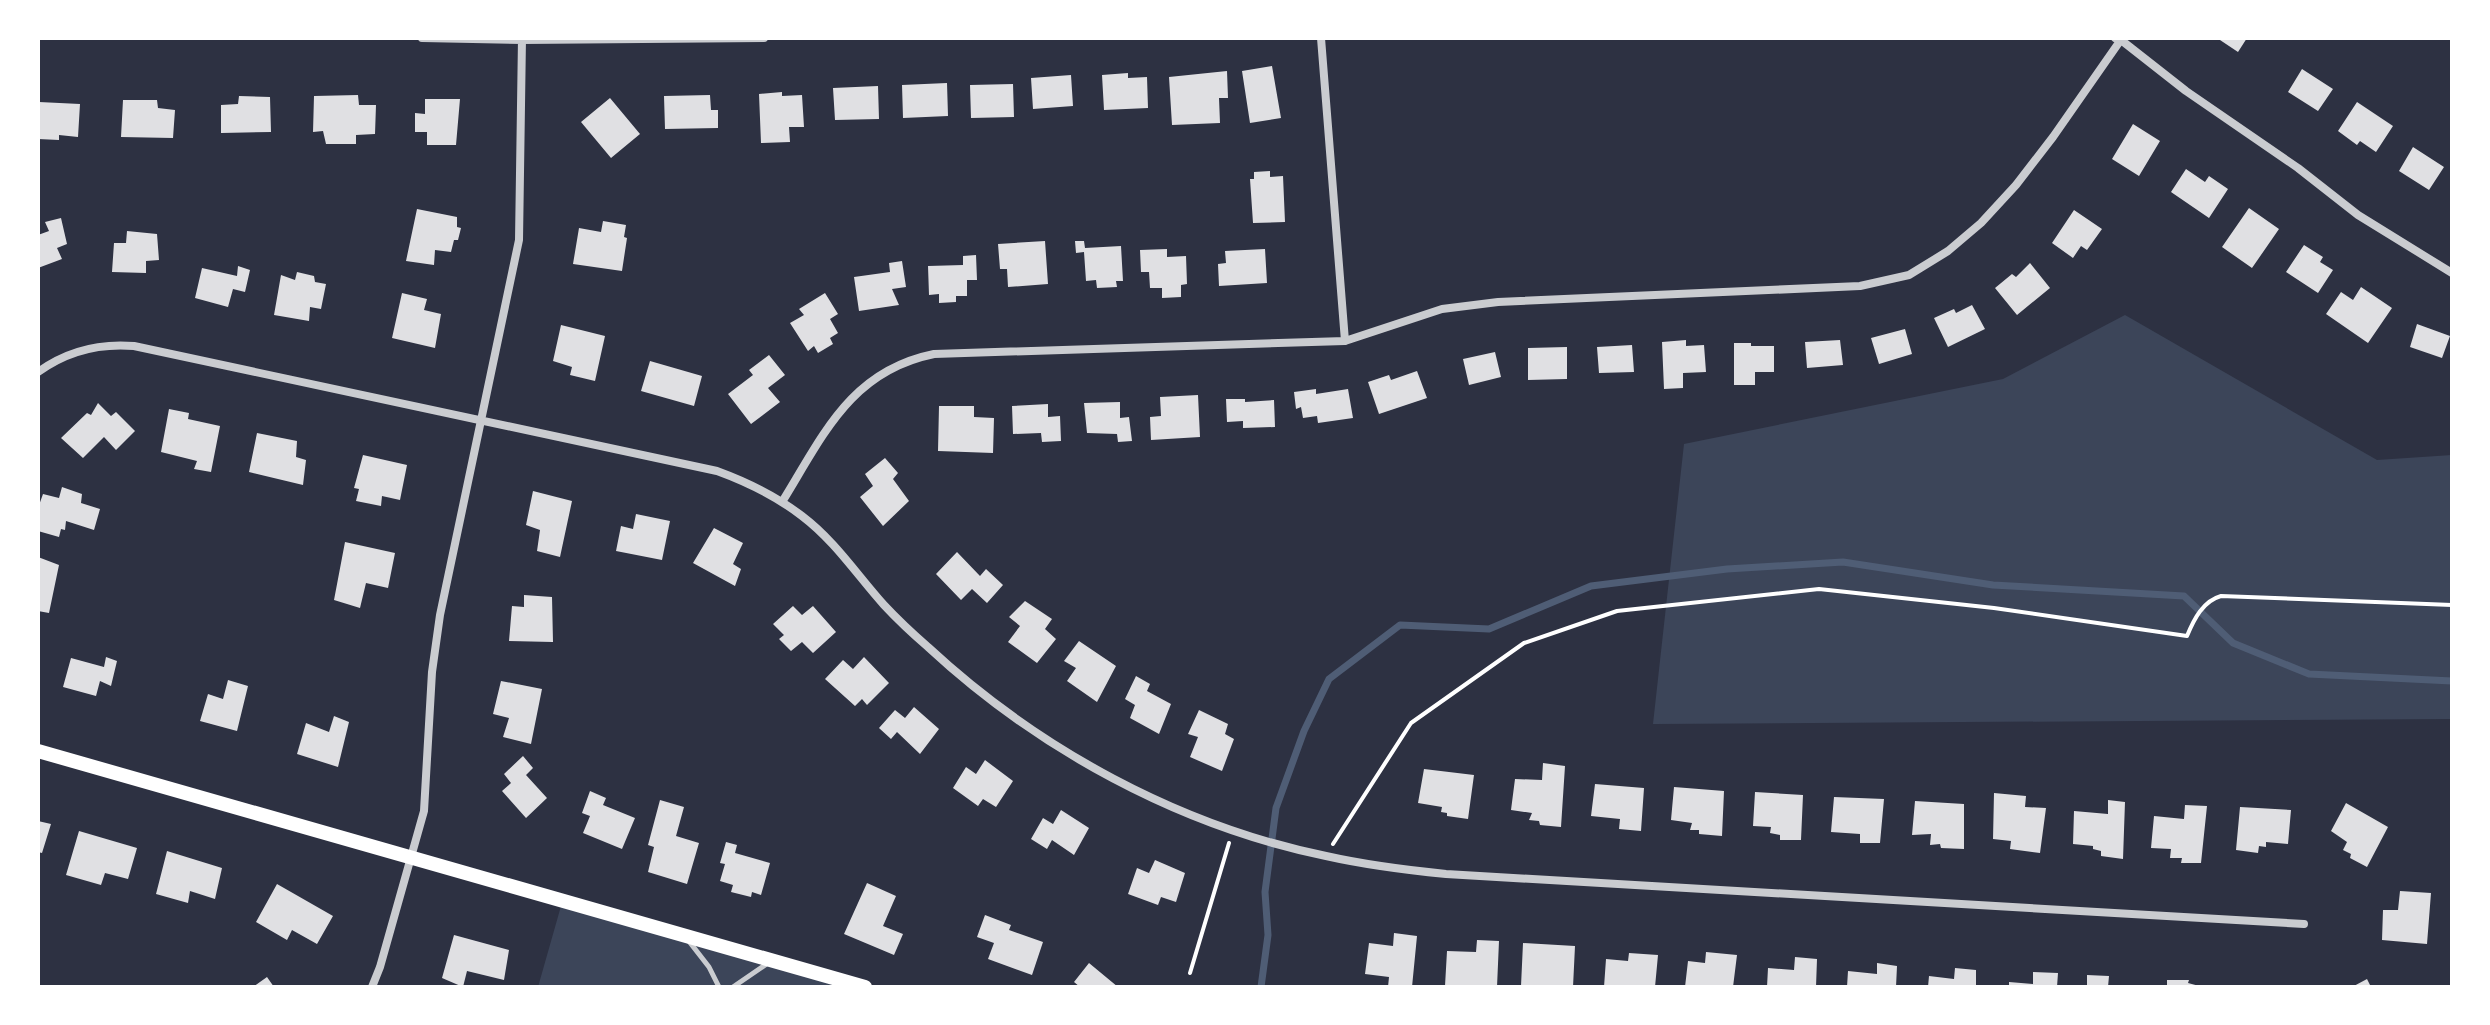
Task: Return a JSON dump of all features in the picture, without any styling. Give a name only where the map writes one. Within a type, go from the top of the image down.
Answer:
[{"type":"main road","points":[[38,751],[865,987]]},
{"type":"street","points":[[422,38],[764,38]]},
{"type":"street","points":[[1321,38],[1345,341]]},
{"type":"street","points":[[372,987],[424,811],[435,645],[519,240],[522,39]]},
{"type":"street","points":[[782,502],[848,401],[878,375],[910,359],[934,354],[1345,341],[1442,309],[1498,302],[1860,286],[1909,275],[1948,251],[1981,223],[2016,185],[2119,39],[2358,215],[2452,273]]},
{"type":"street","points":[[38,372],[62,357],[86,348],[110,344],[134,346],[717,471],[741,480],[782,502],[821,533],[884,605],[939,658],[1010,714],[1058,746],[1157,799],[1271,842],[1325,856],[1446,874],[2304,924]]},
{"type":"lane","points":[[682,933],[709,967],[719,987]]},
{"type":"lane","points":[[733,987],[773,960]]},
{"type":"path","points":[[1325,856],[1411,723],[1524,643],[1617,611],[1819,589],[1994,608],[2187,636],[2194,619],[2211,599],[2221,596],[2452,605]]},
{"type":"path","points":[[1190,973],[1233,829]]},
{"type":"shaded area","points":[[2125,315],[2377,460],[2452,455],[2452,719],[1653,724],[1684,444],[2003,379]]},
{"type":"shaded area","points":[[563,899],[865,987],[538,987]]},
{"type":"building","points":[[2217,38],[2247,38],[2238,52]]},
{"type":"building","points":[[1272,66],[1281,118],[1250,123],[1242,71]]},
{"type":"building","points":[[2302,69],[2333,89],[2318,111],[2288,92]]},
{"type":"building","points":[[1227,71],[1228,98],[1219,98],[1220,123],[1172,125],[1169,77]]},
{"type":"building","points":[[1128,73],[1128,78],[1147,77],[1148,108],[1104,110],[1102,75]]},
{"type":"building","points":[[1071,75],[1073,106],[1033,109],[1031,78]]},
{"type":"building","points":[[947,83],[948,116],[903,118],[902,85]]},
{"type":"building","points":[[1013,84],[1014,117],[971,118],[970,85]]},
{"type":"building","points":[[878,86],[879,119],[835,120],[833,88]]},
{"type":"building","points":[[782,92],[782,96],[802,95],[804,127],[789,127],[790,142],[761,143],[759,94]]},
{"type":"building","points":[[358,95],[359,105],[376,105],[375,134],[356,135],[356,144],[326,144],[323,131],[313,132],[314,96]]},
{"type":"building","points":[[710,95],[711,110],[718,110],[718,128],[665,129],[664,96]]},
{"type":"building","points":[[239,96],[270,97],[271,132],[221,133],[221,105],[238,104]]},
{"type":"building","points":[[610,98],[640,134],[611,158],[581,122]]},
{"type":"building","points":[[425,99],[460,99],[456,145],[427,145],[427,132],[415,132],[415,113],[425,114]]},
{"type":"building","points":[[123,100],[157,100],[158,108],[175,110],[173,138],[121,137]]},
{"type":"building","points":[[39,102],[80,104],[78,137],[59,135],[59,140],[38,139]]},
{"type":"building","points":[[2357,102],[2393,126],[2376,152],[2360,141],[2357,145],[2338,131]]},
{"type":"building","points":[[2133,124],[2160,141],[2139,176],[2112,159]]},
{"type":"building","points":[[2413,147],[2444,167],[2429,190],[2399,171]]},
{"type":"building","points":[[2186,169],[2205,182],[2209,176],[2228,189],[2209,218],[2171,192]]},
{"type":"building","points":[[1270,171],[1270,177],[1283,176],[1285,222],[1253,223],[1250,179],[1254,179],[1254,172]]},
{"type":"building","points":[[2249,208],[2279,229],[2252,268],[2222,247]]},
{"type":"building","points":[[417,209],[457,217],[457,227],[461,228],[451,252],[435,250],[434,265],[406,261]]},
{"type":"building","points":[[2074,210],[2102,229],[2087,250],[2081,246],[2073,258],[2052,243]]},
{"type":"building","points":[[61,218],[67,244],[57,248],[62,259],[38,268],[38,235],[49,231],[45,222]]},
{"type":"building","points":[[603,221],[626,225],[622,271],[573,264],[579,228],[601,232]]},
{"type":"building","points":[[127,231],[157,234],[159,260],[146,261],[146,273],[112,272],[114,243],[126,243]]},
{"type":"building","points":[[1045,241],[1048,284],[1008,287],[1007,269],[1000,269],[998,244]]},
{"type":"building","points":[[1075,241],[1084,241],[1085,248],[1121,246],[1123,281],[1116,281],[1117,287],[1097,288],[1096,280],[1086,281],[1084,252],[1076,253]]},
{"type":"building","points":[[2304,245],[2323,257],[2320,262],[2333,270],[2318,293],[2286,272]]},
{"type":"building","points":[[1167,249],[1167,257],[1186,256],[1187,284],[1181,285],[1181,297],[1162,298],[1162,288],[1150,288],[1149,272],[1141,272],[1140,250]]},
{"type":"building","points":[[1265,249],[1267,283],[1219,286],[1218,264],[1226,263],[1225,251]]},
{"type":"building","points":[[976,255],[977,280],[967,280],[967,296],[956,296],[956,302],[939,303],[939,294],[929,295],[928,266],[963,265],[963,256]]},
{"type":"building","points":[[902,261],[906,287],[892,289],[899,305],[859,311],[854,277],[890,272],[889,263]]},
{"type":"building","points":[[2030,263],[2050,288],[2017,315],[1995,288],[2012,274],[2016,277]]},
{"type":"building","points":[[238,266],[250,270],[245,292],[233,289],[228,307],[195,298],[202,268],[237,276]]},
{"type":"building","points":[[297,272],[314,276],[315,282],[326,284],[321,309],[310,307],[309,321],[274,315],[281,275],[295,280]]},
{"type":"building","points":[[2361,287],[2392,308],[2368,343],[2326,314],[2341,292],[2353,300]]},
{"type":"building","points":[[402,293],[427,299],[424,310],[441,314],[435,348],[392,338]]},
{"type":"building","points":[[825,293],[838,314],[830,319],[838,333],[830,338],[833,344],[818,353],[814,346],[808,351],[790,323],[804,315],[799,309]]},
{"type":"building","points":[[1972,305],[1985,329],[1948,347],[1934,318]]},
{"type":"building","points":[[2417,324],[2450,336],[2442,358],[2410,347]]},
{"type":"building","points":[[561,325],[605,336],[595,381],[570,375],[572,367],[553,361]]},
{"type":"building","points":[[1905,329],[1912,354],[1879,364],[1871,338]]},
{"type":"building","points":[[1686,340],[1686,346],[1704,345],[1706,372],[1683,373],[1683,388],[1664,389],[1662,342]]},
{"type":"building","points":[[1840,340],[1843,365],[1807,368],[1805,342]]},
{"type":"building","points":[[1734,343],[1774,346],[1774,372],[1755,372],[1755,385],[1734,385]]},
{"type":"building","points":[[1632,345],[1634,372],[1599,373],[1597,347]]},
{"type":"building","points":[[1567,347],[1567,379],[1528,380],[1528,348]]},
{"type":"building","points":[[1495,352],[1501,377],[1469,385],[1463,359]]},
{"type":"building","points":[[769,355],[785,375],[768,388],[780,402],[751,424],[728,394],[753,375],[749,370]]},
{"type":"building","points":[[650,361],[702,376],[694,406],[641,391]]},
{"type":"building","points":[[1417,371],[1427,398],[1379,414],[1368,382],[1389,375],[1391,380]]},
{"type":"building","points":[[1316,389],[1316,394],[1348,389],[1353,418],[1318,423],[1317,416],[1303,418],[1301,407],[1296,409],[1294,392]]},
{"type":"building","points":[[1198,395],[1200,437],[1151,440],[1150,417],[1161,416],[1160,397]]},
{"type":"building","points":[[1226,399],[1245,399],[1245,402],[1274,400],[1275,427],[1243,428],[1243,421],[1227,422]]},
{"type":"building","points":[[1120,402],[1120,418],[1129,417],[1132,441],[1118,442],[1117,434],[1087,433],[1084,403]]},
{"type":"building","points":[[98,403],[111,416],[116,412],[135,431],[116,450],[104,437],[83,458],[61,438],[87,413],[91,415]]},
{"type":"building","points":[[1048,404],[1048,417],[1060,416],[1061,441],[1042,442],[1041,433],[1013,434],[1012,406]]},
{"type":"building","points":[[939,406],[974,406],[974,417],[994,418],[993,453],[938,451]]},
{"type":"building","points":[[169,409],[189,413],[188,419],[220,426],[211,472],[194,469],[197,461],[161,452]]},
{"type":"building","points":[[257,433],[297,441],[296,457],[306,460],[303,485],[249,472]]},
{"type":"building","points":[[363,455],[407,465],[400,500],[382,496],[381,506],[356,501],[359,489],[354,488]]},
{"type":"building","points":[[885,458],[898,473],[893,479],[909,501],[883,526],[860,497],[873,486],[865,474]]},
{"type":"building","points":[[62,487],[82,494],[81,503],[100,509],[94,530],[66,521],[65,530],[61,529],[59,537],[38,531],[38,508],[43,494],[59,498]]},
{"type":"building","points":[[533,491],[572,501],[560,557],[537,551],[540,530],[526,525]]},
{"type":"building","points":[[636,514],[670,521],[662,560],[616,551],[621,526],[633,529]]},
{"type":"building","points":[[714,528],[743,543],[733,564],[741,569],[735,586],[693,563]]},
{"type":"building","points":[[345,542],[395,553],[388,588],[366,583],[360,608],[334,600]]},
{"type":"building","points":[[957,552],[980,576],[986,569],[1003,585],[987,603],[972,589],[961,600],[936,574]]},
{"type":"building","points":[[38,557],[59,565],[49,613],[38,611]]},
{"type":"building","points":[[524,595],[552,597],[553,642],[509,641],[512,606],[524,607]]},
{"type":"building","points":[[1025,601],[1052,619],[1045,629],[1056,639],[1037,663],[1008,642],[1020,626],[1009,617]]},
{"type":"building","points":[[793,606],[802,615],[813,606],[836,632],[813,653],[802,642],[791,651],[779,639],[784,635],[773,624]]},
{"type":"building","points":[[1079,641],[1116,666],[1097,702],[1067,681],[1076,668],[1064,661]]},
{"type":"building","points":[[106,657],[117,661],[111,686],[100,681],[96,696],[63,687],[71,658],[104,667]]},
{"type":"building","points":[[864,657],[889,683],[867,705],[862,699],[855,706],[825,679],[843,660],[853,669]]},
{"type":"building","points":[[1136,676],[1150,684],[1147,691],[1171,704],[1159,734],[1130,718],[1135,705],[1125,699]]},
{"type":"building","points":[[228,680],[248,686],[237,731],[200,721],[208,694],[223,699]]},
{"type":"building","points":[[501,681],[542,689],[531,744],[503,737],[509,718],[493,714]]},
{"type":"building","points":[[914,707],[939,729],[920,754],[897,732],[891,739],[879,728],[895,710],[905,718]]},
{"type":"building","points":[[1199,710],[1228,724],[1225,734],[1234,739],[1222,771],[1190,757],[1198,737],[1188,734]]},
{"type":"building","points":[[334,716],[349,722],[338,767],[297,754],[306,723],[329,732]]},
{"type":"building","points":[[523,756],[533,768],[526,775],[547,798],[526,818],[502,791],[511,783],[504,774]]},
{"type":"building","points":[[985,760],[1013,781],[996,807],[983,799],[978,806],[953,788],[966,767],[976,774]]},
{"type":"building","points":[[1543,763],[1565,766],[1561,827],[1540,825],[1539,821],[1529,820],[1532,813],[1511,810],[1515,779],[1542,780]]},
{"type":"building","points":[[1424,769],[1474,775],[1468,819],[1447,816],[1447,813],[1441,812],[1442,807],[1418,803]]},
{"type":"building","points":[[1595,784],[1644,788],[1641,831],[1619,829],[1620,819],[1591,816]]},
{"type":"building","points":[[1674,787],[1724,791],[1722,836],[1699,834],[1699,830],[1690,830],[1692,823],[1671,820]]},
{"type":"building","points":[[590,791],[606,798],[603,805],[635,818],[622,849],[583,833],[590,816],[582,813]]},
{"type":"building","points":[[1755,792],[1803,795],[1801,840],[1780,840],[1780,835],[1770,833],[1771,827],[1753,826]]},
{"type":"building","points":[[1994,793],[2026,796],[2025,807],[2046,808],[2040,853],[2010,849],[2011,841],[1993,839]]},
{"type":"building","points":[[1834,797],[1884,799],[1880,843],[1860,843],[1860,834],[1831,832]]},
{"type":"building","points":[[660,800],[684,807],[676,836],[699,843],[687,884],[648,872],[654,847],[648,845]]},
{"type":"building","points":[[2108,800],[2125,802],[2123,859],[2101,856],[2101,851],[2093,849],[2093,846],[2073,844],[2074,811],[2108,814]]},
{"type":"building","points":[[1915,801],[1964,804],[1964,849],[1930,845],[1931,834],[1912,835]]},
{"type":"building","points":[[2346,803],[2388,827],[2367,867],[2350,858],[2351,854],[2343,850],[2347,842],[2331,831]]},
{"type":"building","points":[[2185,805],[2207,806],[2201,863],[2181,863],[2182,858],[2170,858],[2171,849],[2151,848],[2154,816],[2184,819]]},
{"type":"building","points":[[2240,807],[2291,810],[2288,844],[2266,842],[2266,847],[2259,846],[2258,853],[2236,850]]},
{"type":"building","points":[[1061,810],[1089,828],[1074,855],[1052,840],[1047,849],[1031,839],[1043,818],[1053,824]]},
{"type":"building","points":[[38,821],[51,824],[42,853],[38,852]]},
{"type":"building","points":[[79,831],[137,848],[128,879],[105,873],[101,885],[66,875]]},
{"type":"building","points":[[726,842],[737,845],[735,853],[770,863],[761,895],[752,892],[751,897],[731,892],[733,885],[720,881],[725,864],[720,863]]},
{"type":"building","points":[[167,851],[222,868],[215,899],[190,891],[188,903],[156,894]]},
{"type":"building","points":[[1155,860],[1185,873],[1176,902],[1161,897],[1158,905],[1128,894],[1137,868],[1149,873]]},
{"type":"building","points":[[867,883],[896,896],[883,926],[903,934],[894,955],[844,934]]},
{"type":"building","points":[[277,884],[333,916],[317,944],[292,930],[287,940],[256,922]]},
{"type":"building","points":[[2400,891],[2431,893],[2427,944],[2382,940],[2383,910],[2398,910]]},
{"type":"building","points":[[985,915],[1011,925],[1009,930],[1043,942],[1032,975],[988,959],[994,943],[977,937]]},
{"type":"building","points":[[1394,933],[1417,936],[1412,987],[1388,987],[1389,977],[1365,974],[1369,943],[1393,946]]},
{"type":"building","points":[[454,935],[509,950],[504,980],[467,971],[463,987],[442,978]]},
{"type":"building","points":[[1477,940],[1499,941],[1497,987],[1445,986],[1447,951],[1476,952]]},
{"type":"building","points":[[1523,943],[1575,946],[1573,987],[1521,986]]},
{"type":"building","points":[[1706,952],[1737,955],[1733,987],[1685,987],[1688,961],[1705,963]]},
{"type":"building","points":[[1629,953],[1658,955],[1655,987],[1604,987],[1606,959],[1628,961]]},
{"type":"building","points":[[1795,957],[1817,959],[1816,987],[1767,987],[1768,968],[1794,970]]},
{"type":"building","points":[[1089,963],[1118,987],[1080,987],[1074,982]]},
{"type":"building","points":[[1877,963],[1897,966],[1896,987],[1847,987],[1848,971],[1877,974]]},
{"type":"building","points":[[1955,968],[1976,970],[1976,987],[1928,987],[1929,976],[1954,979]]},
{"type":"building","points":[[2033,972],[2058,973],[2057,987],[2009,987],[2009,982],[2033,984]]},
{"type":"building","points":[[2087,975],[2109,976],[2108,987],[2087,987]]},
{"type":"building","points":[[267,977],[274,987],[253,987]]},
{"type":"building","points":[[2367,979],[2371,987],[2352,987]]},
{"type":"building","points":[[2167,980],[2189,980],[2188,983],[2203,987],[2167,987]]},
{"type":"waterway","points":[[1261,987],[1268,935],[1265,892],[1276,808],[1304,731],[1329,679],[1400,625],[1489,629],[1591,586],[1727,569],[1843,562],[1993,585],[2184,596],[2233,643],[2309,674],[2452,681]]}]
